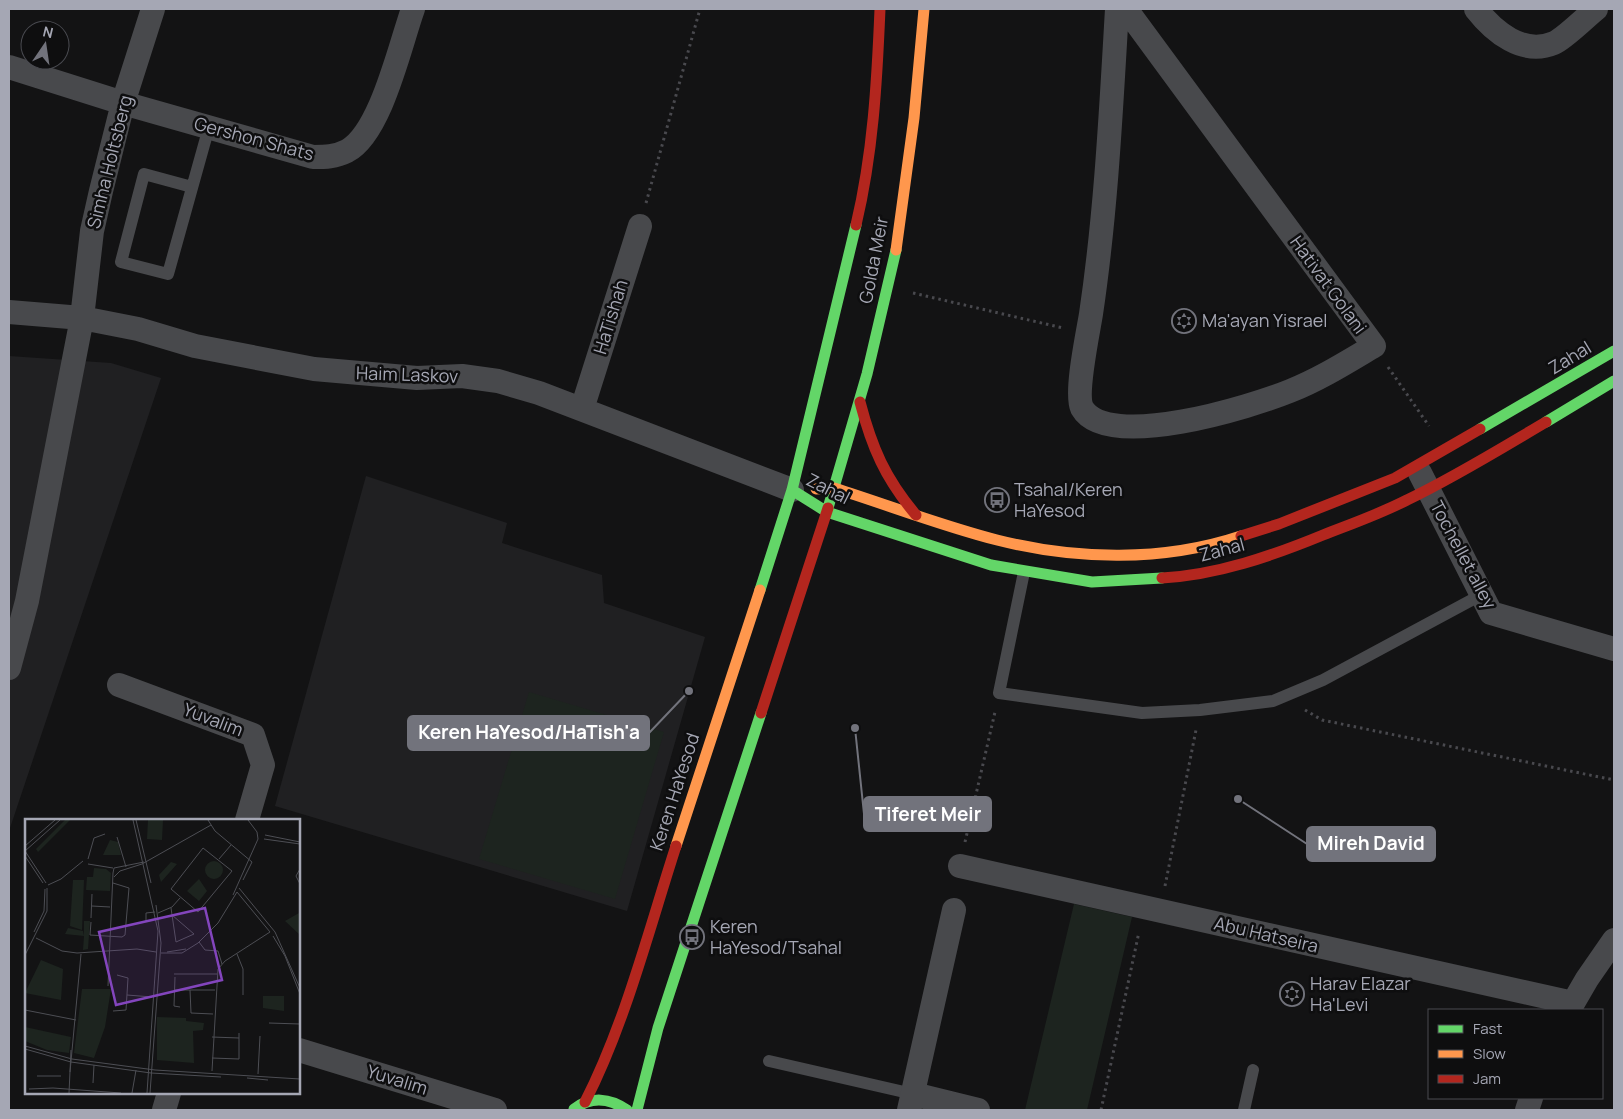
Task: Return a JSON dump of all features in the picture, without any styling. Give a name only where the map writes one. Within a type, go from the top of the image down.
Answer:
[{"type":"main road","name":"Golda Meir","points":[[792,490],[865,187],[876,95],[880,9]]},
{"type":"main road","name":"Golda Meir","points":[[827,512],[860,400],[897,247],[914,118],[924,9]]},
{"type":"main road","name":"Zahal","points":[[792,490],[834,488],[997,540],[1093,556],[1183,551],[1230,540],[1279,524],[1395,478],[1614,351]]},
{"type":"main road","name":"Zahal","points":[[792,490],[827,512],[991,565],[1092,582],[1187,577],[1238,565],[1288,549],[1406,501],[1614,381]]},
{"type":"main road","points":[[860,400],[869,442],[879,466],[893,488],[916,514]]},
{"type":"main road","name":"Keren HaYesod","points":[[585,1102],[598,1077],[621,1015],[792,490]]},
{"type":"main road","points":[[637,1110],[642,1084],[658,1028],[827,512]]},
{"type":"main road","points":[[572,1110],[585,1102],[604,1099],[613,1101],[626,1110]]},
{"type":"street","name":"Simha Holtsberg","points":[[9,668],[27,601],[82,318],[92,231],[123,103],[153,9]]},
{"type":"street","name":"Gershon Shats","points":[[9,67],[123,103],[313,157],[332,157],[349,150],[370,127],[380,108],[412,9]]},
{"type":"street","name":"Hativat Golani","points":[[1117,9],[1110,136],[1096,280],[1080,387],[1082,407],[1093,420],[1111,426],[1163,425],[1235,410],[1291,391],[1327,374],[1374,346],[1126,9]]},
{"type":"street","points":[[1476,9],[1487,23],[1501,35],[1516,43],[1533,47],[1555,43],[1596,9]]},
{"type":"street","name":"HaTishah","points":[[582,409],[640,226]]},
{"type":"street","name":"Haim Laskov","points":[[9,312],[82,318],[138,329],[195,346],[314,369],[417,378],[462,376],[498,381],[582,409],[792,490]]},
{"type":"street","name":"Tochellet alley","points":[[1416,466],[1491,613],[1614,649]]},
{"type":"street","name":"Yuvalim","points":[[119,685],[253,735],[263,765],[247,819]]},
{"type":"street","name":"Abu Hatseira","points":[[960,866],[1571,1007]]},
{"type":"street","points":[[954,910],[911,1102],[978,1110]]},
{"type":"street","points":[[1571,1007],[1614,940]]},
{"type":"street","name":"Yuvalim","points":[[300,1050],[495,1110]]},
{"type":"street","points":[[164,1110],[169,1094]]},
{"type":"lane","points":[[192,187],[144,174],[121,262],[168,274],[209,127]]},
{"type":"lane","points":[[1024,572],[999,693],[1142,713],[1200,710],[1273,701],[1323,680],[1481,595]]},
{"type":"lane","points":[[770,1061],[911,1102]]},
{"type":"lane","points":[[1244,1110],[1253,1070]]},
{"type":"path","points":[[640,226],[700,9]]},
{"type":"path","points":[[888,288],[1088,334]]},
{"type":"path","points":[[1374,346],[1446,450]]},
{"type":"path","points":[[960,866],[999,693]]},
{"type":"path","points":[[1283,696],[1322,720],[1614,780]]},
{"type":"path","points":[[1101,1110],[1200,710]]},
{"type":"shaded area","points":[[9,356],[111,363],[161,378],[9,831]]},
{"type":"shaded area","points":[[366,476],[507,523],[502,543],[602,575],[604,603],[705,637],[627,911],[275,806]]},
{"type":"shaded area","points":[[529,692],[664,732],[615,899],[479,859]]},
{"type":"shaded area","points":[[1074,904],[1132,917],[1087,1110],[1025,1110]]},
{"type":"traffic: fast","points":[[760,590],[792,490],[856,225]]},
{"type":"traffic: fast","points":[[828,508],[867,374],[896,250]]},
{"type":"traffic: fast","points":[[1480,429],[1614,351]]},
{"type":"traffic: fast","points":[[1546,422],[1614,381]]},
{"type":"traffic: fast","points":[[792,490],[827,512],[991,565],[1092,582],[1162,578]]},
{"type":"traffic: fast","points":[[637,1110],[658,1028],[761,713]]},
{"type":"traffic: fast","points":[[574,1109],[587,1102],[600,1100],[614,1103],[627,1110]]},
{"type":"traffic: slow","points":[[896,250],[914,118],[924,9]]},
{"type":"traffic: slow","points":[[816,489],[834,488],[935,522],[997,540],[1057,551],[1088,554],[1150,554],[1181,550],[1241,536]]},
{"type":"traffic: slow","points":[[676,846],[760,590]]},
{"type":"traffic: jam","points":[[856,225],[870,145],[876,91],[880,9]]},
{"type":"traffic: jam","points":[[860,402],[869,434],[881,462],[896,488],[916,515]]},
{"type":"traffic: jam","points":[[1162,578],[1224,569],[1284,550],[1365,519],[1442,482],[1546,422]]},
{"type":"traffic: jam","points":[[1241,536],[1279,524],[1395,478],[1480,429]]},
{"type":"traffic: jam","points":[[761,713],[828,508]]},
{"type":"traffic: jam","points":[[585,1102],[624,1009],[676,846]]},
{"type":"place","name":"Ma'ayan Yisrael","points":[[1184,321]]},
{"type":"place","name":"Tsahal/Keren HaYesod","points":[[997,500]]},
{"type":"place","name":"Keren HaYesod/HaTish'a","points":[[689,691]]},
{"type":"place","name":"Tiferet Meir","points":[[855,728]]},
{"type":"place","name":"Mireh David","points":[[1238,799]]},
{"type":"place","name":"Keren HaYesod/Tsahal","points":[[692,937]]},
{"type":"place","name":"Harav Elazar Ha'Levi","points":[[1292,994]]}]
